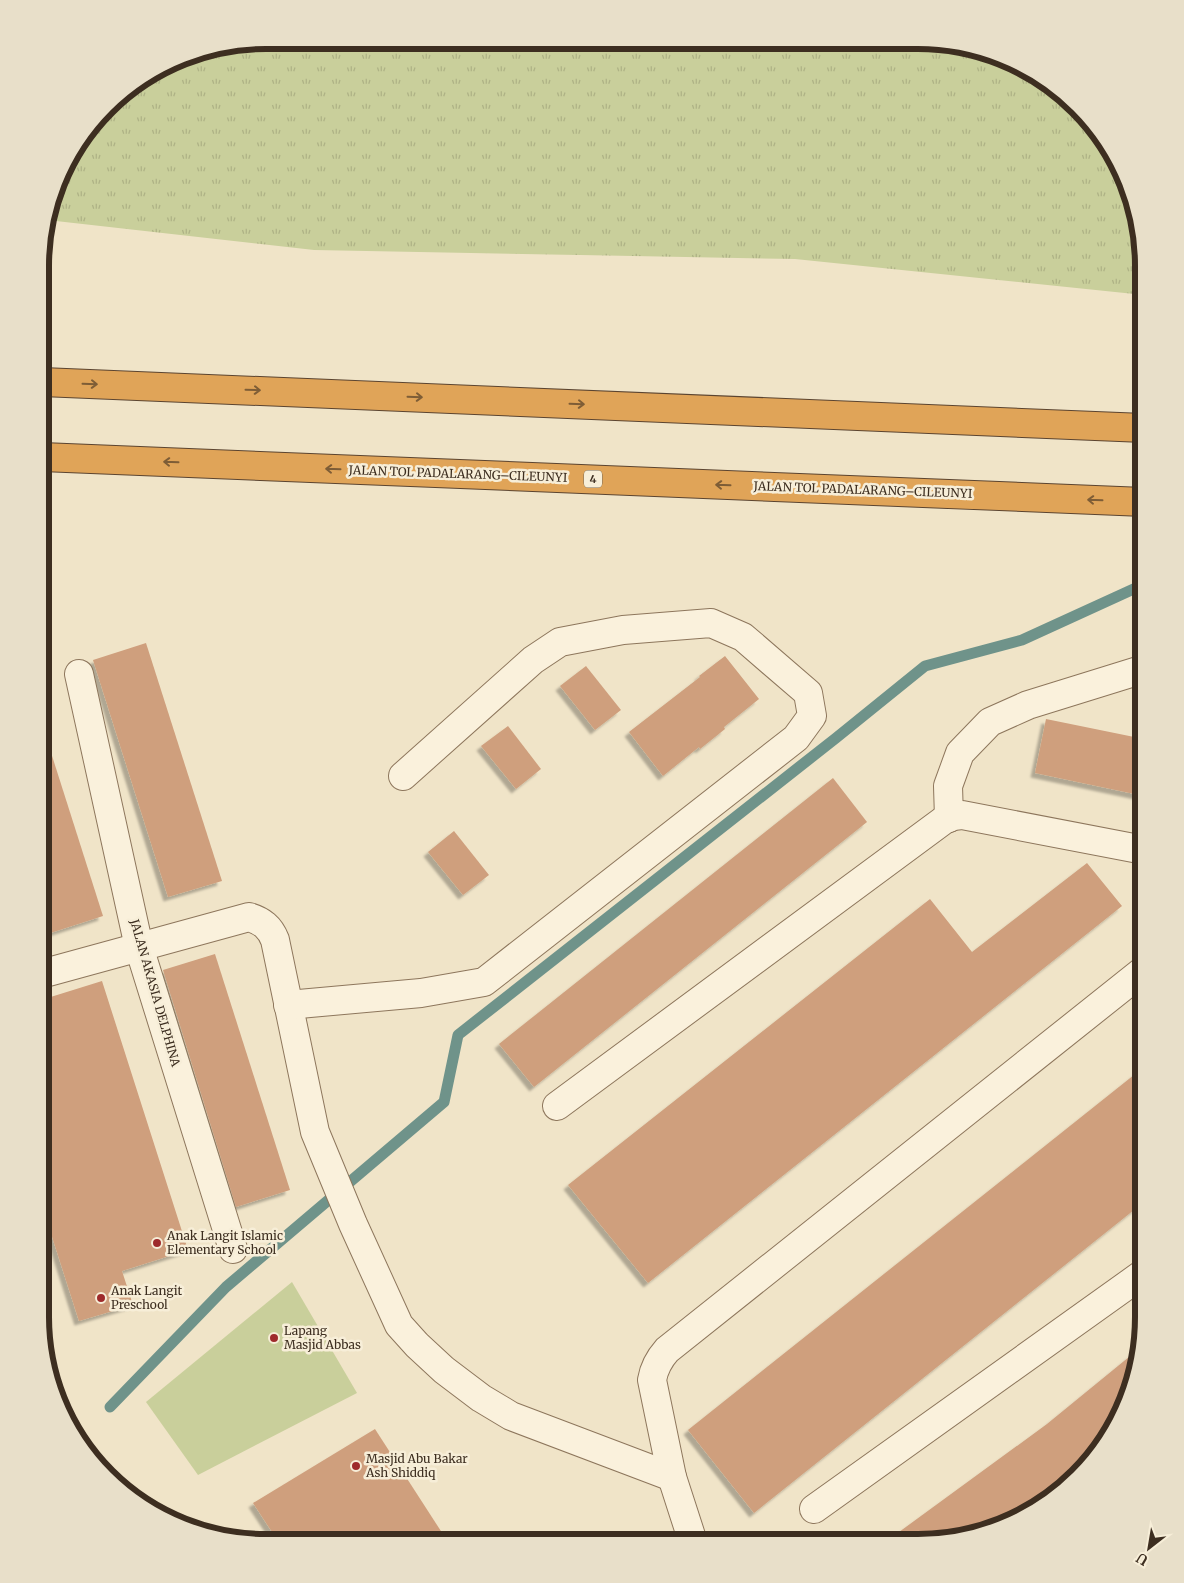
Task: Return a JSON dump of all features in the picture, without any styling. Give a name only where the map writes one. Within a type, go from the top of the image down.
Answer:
[{"type":"highway","points":[[49,382],[1135,428]]},
{"type":"highway","name":"JALAN TOL PADALARANG–CILEUNYI","points":[[49,457],[1135,502]]},
{"type":"street","points":[[288,1005],[421,992],[484,982],[796,738],[812,716],[808,693],[743,637],[711,623],[622,630],[560,642],[533,660],[404,776]]},
{"type":"street","points":[[949,818],[948,786],[960,753],[990,722],[1028,705],[1135,672]]},
{"type":"street","name":"JALAN AKASIA DELPHINA","points":[[79,674],[139,947],[233,1248]]},
{"type":"street","points":[[557,1106],[957,814],[1135,848]]},
{"type":"street","points":[[49,972],[249,917],[258,920],[266,926],[275,940],[315,1132],[353,1224],[399,1325],[444,1370],[481,1398],[511,1416],[672,1477]]},
{"type":"street","points":[[690,1534],[672,1477],[652,1380],[657,1364],[667,1350],[1135,977]]},
{"type":"street","points":[[814,1510],[1135,1279]]},
{"type":"green space","points":[[252,49],[932,49],[974,56],[1001,65],[1039,85],[1072,112],[1099,145],[1113,170],[1124,196],[1135,252],[1135,294],[795,259],[314,250],[54,221],[60,196],[71,170],[85,145],[112,112],[145,85],[170,71],[196,60],[224,53]]},
{"type":"green space","name":"Lapang Masjid Abbas","points":[[292,1282],[357,1393],[198,1475],[146,1402]]},
{"type":"building","points":[[146,643],[222,881],[168,897],[93,660]]},
{"type":"building","points":[[725,656],[759,699],[724,727],[725,729],[663,776],[629,732]]},
{"type":"building","points":[[586,666],[621,710],[595,730],[560,686]]},
{"type":"building","points":[[1046,719],[1135,737],[1135,794],[1035,773]]},
{"type":"building","points":[[508,726],[541,769],[516,789],[481,746]]},
{"type":"building","points":[[49,746],[103,916],[49,933]]},
{"type":"building","points":[[833,778],[867,822],[534,1087],[499,1044]]},
{"type":"building","points":[[454,831],[489,875],[463,895],[428,852]]},
{"type":"building","points":[[1087,863],[1122,906],[648,1283],[568,1185],[930,899],[972,952]]},
{"type":"building","points":[[215,954],[290,1190],[236,1207],[163,970]]},
{"type":"building","points":[[102,981],[188,1250],[122,1271],[133,1305],[79,1321],[49,1227],[49,998]]},
{"type":"building","points":[[1135,1074],[1135,1209],[754,1513],[688,1430]]},
{"type":"building","points":[[1132,1355],[1119,1400],[1099,1438],[1072,1471],[1039,1498],[1001,1518],[974,1527],[932,1534],[896,1534],[1047,1424]]},
{"type":"building","name":"Masjid Abu Bakar Ash Shiddiq","points":[[375,1429],[443,1534],[273,1534],[253,1503]]},
{"type":"waterway","points":[[110,1407],[226,1287],[444,1102],[458,1035],[925,666],[1022,640],[1135,588]]},
{"type":"place","name":"Anak Langit Islamic Elementary School","points":[[157,1243]]},
{"type":"place","name":"Anak Langit Preschool","points":[[101,1298]]},
{"type":"place","name":"Lapang Masjid Abbas","points":[[274,1338]]},
{"type":"place","name":"Masjid Abu Bakar Ash Shiddiq","points":[[356,1466]]}]
